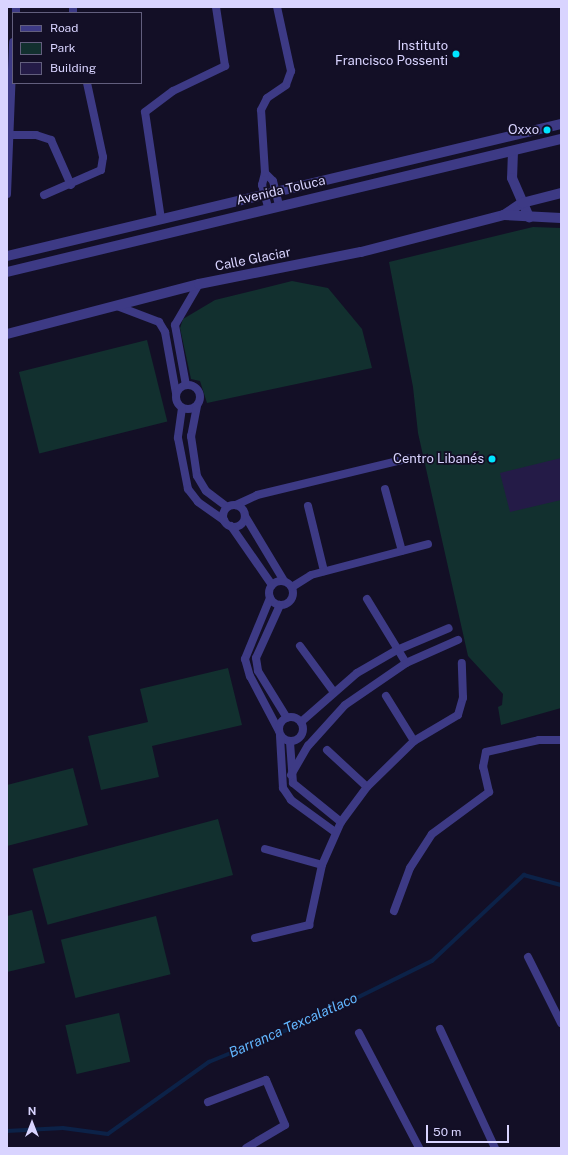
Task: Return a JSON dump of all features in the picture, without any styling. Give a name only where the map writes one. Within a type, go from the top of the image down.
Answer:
[{"type":"street","points":[[161,219],[145,112],[173,91],[225,66],[216,7]]},
{"type":"street","points":[[268,207],[264,195],[265,173],[262,104],[286,85],[291,75],[277,7]]},
{"type":"street","points":[[7,48],[12,46],[7,194]]},
{"type":"street","points":[[44,195],[96,175],[103,165],[87,84]]},
{"type":"street","name":"Avenida Toluca","points":[[7,256],[561,124]]},
{"type":"street","points":[[9,135],[36,135],[51,140],[71,185]]},
{"type":"street","name":"Avenida Toluca","points":[[7,272],[268,207],[561,139]]},
{"type":"street","points":[[513,151],[512,178],[529,217]]},
{"type":"street","points":[[265,173],[273,181],[279,205]]},
{"type":"street","name":"Calle Glaciar","points":[[504,216],[522,203],[561,193]]},
{"type":"street","name":"Calle Glaciar","points":[[7,334],[199,284],[361,252],[504,216],[561,218]]},
{"type":"street","points":[[186,385],[175,325],[199,284]]},
{"type":"street","points":[[117,306],[159,322],[165,332],[176,393],[182,408],[178,438],[188,489],[198,502],[231,526],[272,585],[270,598],[246,659],[250,676],[280,733],[290,742],[291,775],[300,791],[341,822]]},
{"type":"street","points":[[176,393],[186,385]]},
{"type":"street","points":[[186,385],[198,389],[200,401],[197,406],[190,436],[198,476],[206,491],[227,507],[236,505],[257,495],[410,458]]},
{"type":"street","points":[[182,408],[197,406]]},
{"type":"street","points":[[385,489],[402,550]]},
{"type":"street","points":[[236,505],[245,516],[284,581],[292,587]]},
{"type":"street","points":[[308,506],[324,571]]},
{"type":"street","points":[[224,520],[227,507]]},
{"type":"street","points":[[231,526],[241,524],[245,516]]},
{"type":"street","points":[[292,587],[302,579],[324,571],[428,544]]},
{"type":"street","points":[[272,585],[284,581]]},
{"type":"street","points":[[292,587],[292,600],[280,605],[256,658],[258,672],[287,718],[301,722]]},
{"type":"street","points":[[270,598],[280,605]]},
{"type":"street","points":[[368,599],[396,650],[406,663]]},
{"type":"street","points":[[290,742],[300,738],[301,722],[333,691],[396,650],[449,628]]},
{"type":"street","points":[[291,775],[308,746],[345,705],[406,663],[458,640]]},
{"type":"street","points":[[300,646],[333,691]]},
{"type":"street","points":[[255,938],[309,925],[322,865],[335,832],[367,787],[414,741],[458,715],[463,698],[462,663]]},
{"type":"street","points":[[386,696],[414,741]]},
{"type":"street","points":[[287,718],[280,733],[283,788],[291,800],[335,832]]},
{"type":"street","points":[[394,911],[410,868],[432,834],[489,792],[483,767],[486,752],[495,748],[561,740]]},
{"type":"street","points":[[327,750],[367,787]]},
{"type":"street","points":[[265,849],[322,865]]},
{"type":"street","points":[[528,957],[561,1023]]},
{"type":"street","points":[[440,1028],[495,1148]]},
{"type":"street","points":[[360,1033],[419,1148]]},
{"type":"street","points":[[208,1102],[264,1079],[285,1122],[283,1129],[246,1148]]},
{"type":"green space","name":"Centro Libanés","points":[[533,227],[561,228],[561,708],[501,725],[498,707],[502,705],[503,694],[468,656],[418,433],[413,387],[389,262]]},
{"type":"green space","points":[[292,281],[328,288],[362,329],[372,368],[207,403],[200,381],[191,379],[180,328],[183,319],[215,300]]},
{"type":"green space","points":[[147,340],[167,422],[39,453],[19,372]]},
{"type":"green space","points":[[228,668],[242,725],[152,746],[159,777],[101,790],[88,736],[148,722],[140,689]]},
{"type":"green space","points":[[73,768],[88,825],[7,846],[7,785]]},
{"type":"green space","points":[[218,819],[233,875],[48,925],[33,869]]},
{"type":"green space","points":[[32,910],[45,963],[7,972],[7,916]]},
{"type":"green space","points":[[156,916],[171,974],[75,998],[61,940]]},
{"type":"green space","points":[[119,1013],[130,1062],[77,1074],[65,1025]]},
{"type":"building","points":[[561,458],[561,500],[510,512],[500,473]]},
{"type":"waterway","name":"Barranca Texcalatlaco","points":[[7,1131],[63,1128],[108,1134],[209,1062],[314,1019],[432,961],[524,875],[561,885]]},
{"type":"place","name":"Instituto Francisco Possenti","points":[[456,54]]},
{"type":"place","name":"Oxxo","points":[[547,130]]},
{"type":"place","name":"Centro Libanés","points":[[492,459]]}]
